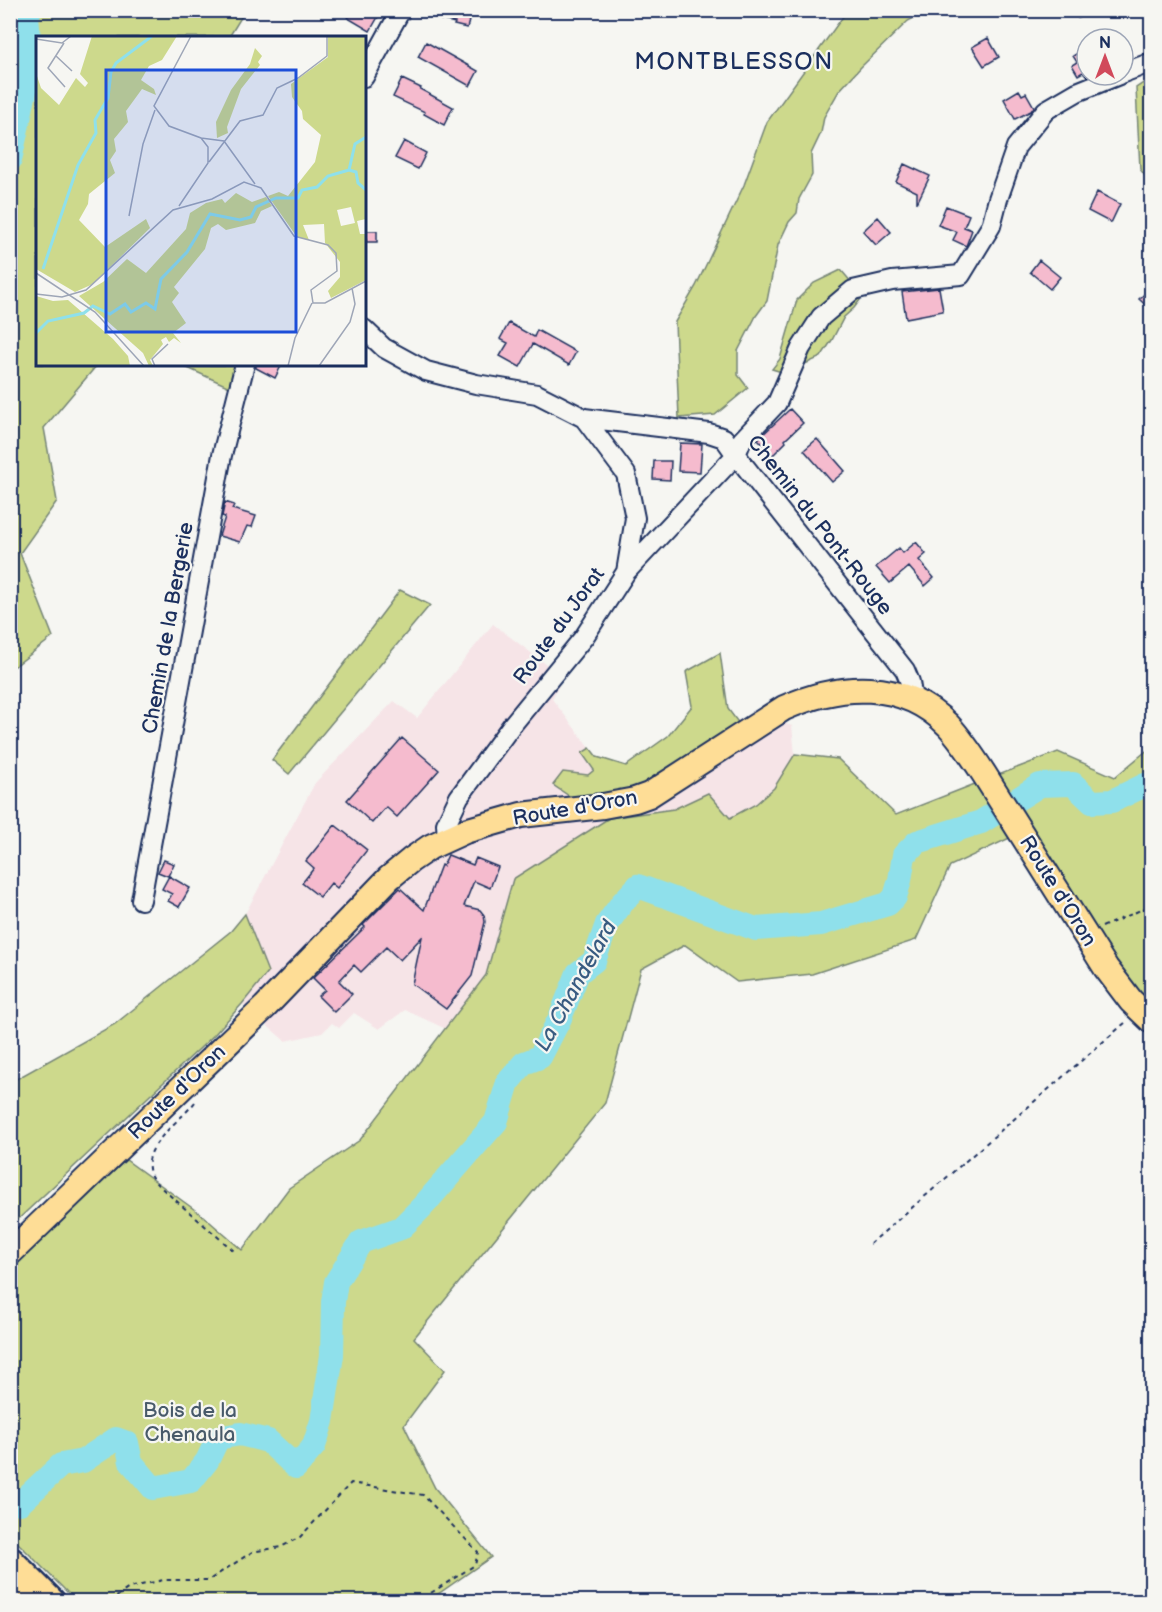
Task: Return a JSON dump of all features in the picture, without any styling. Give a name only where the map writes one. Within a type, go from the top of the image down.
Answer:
[{"type":"highway","points":[[10,1561],[51,1602]]},
{"type":"highway","points":[[10,1597],[15,1602]]},
{"type":"main road","name":"Route d'Oron","points":[[10,1253],[265,1007],[389,878],[411,860],[447,838],[522,815],[603,806],[649,795],[784,708],[817,695],[846,690],[883,691],[913,700],[949,726],[1020,828],[1115,981],[1146,1015]]},
{"type":"street","points":[[366,72],[401,10]]},
{"type":"street","points":[[1135,68],[1152,62]]},
{"type":"street","points":[[626,572],[736,455],[742,440],[777,403],[801,348],[821,317],[853,290],[892,281],[961,275],[991,226],[1016,147],[1046,110],[1089,87]]},
{"type":"street","name":"Route du Jorat","points":[[366,331],[384,348],[426,371],[476,384],[537,394],[584,418],[626,474],[635,518],[626,572],[584,638],[512,725],[459,797],[446,824],[447,838]]},
{"type":"street","name":"Chemin de la Bergerie","points":[[141,900],[222,455],[244,366]]},
{"type":"street","name":"Chemin du Pont-Rouge","points":[[584,418],[709,433],[724,438],[905,670],[913,700]]},
{"type":"path","points":[[1072,10],[1078,18],[1095,10]]},
{"type":"path","points":[[1085,935],[1152,905]]},
{"type":"path","points":[[870,1244],[1146,1015]]},
{"type":"path","points":[[192,1078],[199,1087],[199,1095],[194,1104],[163,1134],[152,1151],[149,1163],[150,1173],[158,1185],[234,1251]]},
{"type":"path","points":[[109,1602],[129,1588],[163,1580],[209,1580],[252,1552],[280,1547],[300,1537],[351,1483],[423,1495],[478,1552],[475,1565],[423,1598],[422,1602]]},
{"type":"shaded area","points":[[493,624],[563,677],[552,699],[590,748],[582,753],[594,770],[588,775],[563,772],[575,800],[780,722],[792,726],[795,754],[774,788],[756,804],[730,818],[708,793],[674,809],[609,818],[513,879],[486,975],[446,1029],[405,1010],[379,1029],[354,1013],[339,1028],[332,1023],[322,1033],[285,1041],[242,1004],[268,972],[245,914],[315,783],[394,701],[417,718]]},
{"type":"green space","points":[[11,10],[245,11],[230,36],[36,36],[36,366],[96,366],[44,428],[57,501],[20,553],[53,637],[11,669]]},
{"type":"green space","points":[[847,11],[922,11],[920,15],[908,21],[861,67],[839,91],[824,117],[821,133],[811,154],[812,175],[799,199],[797,213],[789,222],[778,245],[767,301],[756,316],[738,351],[738,375],[748,388],[715,415],[679,418],[675,322],[696,286],[744,185],[767,122]]},
{"type":"green space","points":[[1151,78],[1151,184],[1140,169],[1136,88]]},
{"type":"green space","points":[[841,270],[863,296],[844,317],[821,357],[785,373],[772,369],[780,359],[797,300],[814,283]]},
{"type":"green space","points":[[183,366],[241,366],[234,389]]},
{"type":"green space","points":[[400,590],[430,605],[289,774],[272,760]]},
{"type":"green space","points":[[720,653],[728,709],[740,725],[656,780],[628,793],[575,800],[553,785],[563,772],[588,775],[594,770],[582,753],[590,748],[597,757],[626,766],[668,736],[692,706],[686,672]]},
{"type":"green space","points":[[1151,747],[1151,1012],[993,777],[1058,752],[1115,777]]},
{"type":"green space","name":"Bois de la Chenaula","points":[[795,754],[838,759],[896,815],[980,782],[1014,836],[950,866],[916,940],[812,974],[737,982],[685,945],[641,969],[605,1103],[414,1338],[445,1370],[404,1425],[435,1488],[491,1557],[428,1601],[77,1602],[11,1536],[11,1267],[126,1160],[202,1215],[242,1250],[289,1188],[360,1140],[486,975],[513,879],[609,818],[674,809],[708,793],[730,818],[756,804],[774,788]]},
{"type":"green space","points":[[245,914],[268,972],[214,1035],[11,1226],[11,1082],[115,1024],[231,931]]},
{"type":"building","points":[[353,10],[382,10],[370,31],[348,18]]},
{"type":"building","points":[[422,10],[472,10],[467,28],[422,15]]},
{"type":"building","points":[[988,38],[999,57],[984,66],[972,47]]},
{"type":"building","points":[[426,42],[478,71],[470,86],[418,57]]},
{"type":"building","points":[[402,79],[453,107],[444,125],[424,114],[425,112],[393,97]]},
{"type":"building","points":[[1019,90],[1022,95],[1026,93],[1034,107],[1015,119],[1004,99]]},
{"type":"building","points":[[404,141],[426,153],[418,169],[395,158]]},
{"type":"building","points":[[904,164],[930,176],[917,203],[917,192],[896,182]]},
{"type":"building","points":[[1097,192],[1120,204],[1111,223],[1088,211]]},
{"type":"building","points":[[946,206],[969,215],[964,227],[972,230],[966,246],[953,240],[957,232],[938,225]]},
{"type":"building","points":[[878,217],[891,232],[876,245],[863,231]]},
{"type":"building","points":[[366,231],[377,231],[377,242],[366,242]]},
{"type":"building","points":[[1039,260],[1060,277],[1050,289],[1030,272]]},
{"type":"building","points":[[1152,287],[1152,311],[1139,299]]},
{"type":"building","points":[[939,288],[943,311],[906,318],[902,292]]},
{"type":"building","points":[[509,323],[534,337],[537,330],[576,352],[569,365],[533,344],[520,367],[500,356],[508,343],[500,339]]},
{"type":"building","points":[[256,366],[281,366],[275,378]]},
{"type":"building","points":[[790,409],[803,423],[773,455],[758,439]]},
{"type":"building","points":[[817,439],[845,471],[832,482],[804,450]]},
{"type":"building","points":[[680,443],[702,444],[700,472],[678,471]]},
{"type":"building","points":[[654,461],[671,461],[670,480],[653,479]]},
{"type":"building","points":[[225,502],[234,505],[232,509],[256,516],[252,527],[247,526],[240,542],[219,536],[225,517],[222,516]]},
{"type":"building","points":[[916,542],[926,554],[919,560],[934,578],[925,586],[909,567],[890,583],[876,567],[899,548],[903,553]]},
{"type":"building","points":[[402,738],[439,770],[397,817],[386,807],[372,823],[347,800]]},
{"type":"building","points":[[335,825],[367,850],[337,888],[331,883],[320,897],[302,883],[314,868],[306,861]]},
{"type":"building","points":[[448,855],[473,865],[476,858],[498,867],[490,888],[474,881],[464,906],[480,910],[485,922],[472,976],[446,1009],[412,984],[422,937],[400,960],[386,947],[361,972],[354,965],[339,981],[352,994],[334,1012],[318,996],[325,990],[313,978],[365,927],[363,925],[400,888],[424,910],[441,865],[443,866]]},
{"type":"building","points":[[164,860],[174,864],[168,876],[158,872]]},
{"type":"building","points":[[169,876],[190,888],[179,907],[168,901],[172,894],[162,889]]},
{"type":"waterway","points":[[10,160],[31,65],[27,15],[30,10]]},
{"type":"waterway","name":"La Chandelard","points":[[10,1498],[20,1503],[61,1465],[83,1461],[116,1439],[127,1443],[131,1462],[153,1488],[191,1481],[207,1461],[218,1438],[240,1434],[268,1441],[296,1467],[314,1446],[322,1421],[332,1355],[333,1302],[336,1282],[361,1242],[401,1228],[496,1122],[508,1082],[524,1063],[540,1057],[560,1018],[578,973],[594,961],[607,924],[638,886],[756,929],[821,924],[888,904],[895,897],[904,855],[917,842],[981,822],[1040,785],[1073,784],[1092,802],[1112,801],[1145,785],[1152,786]]},
{"type":"district","name":"MONTBLESSON","points":[[734,61]]}]
